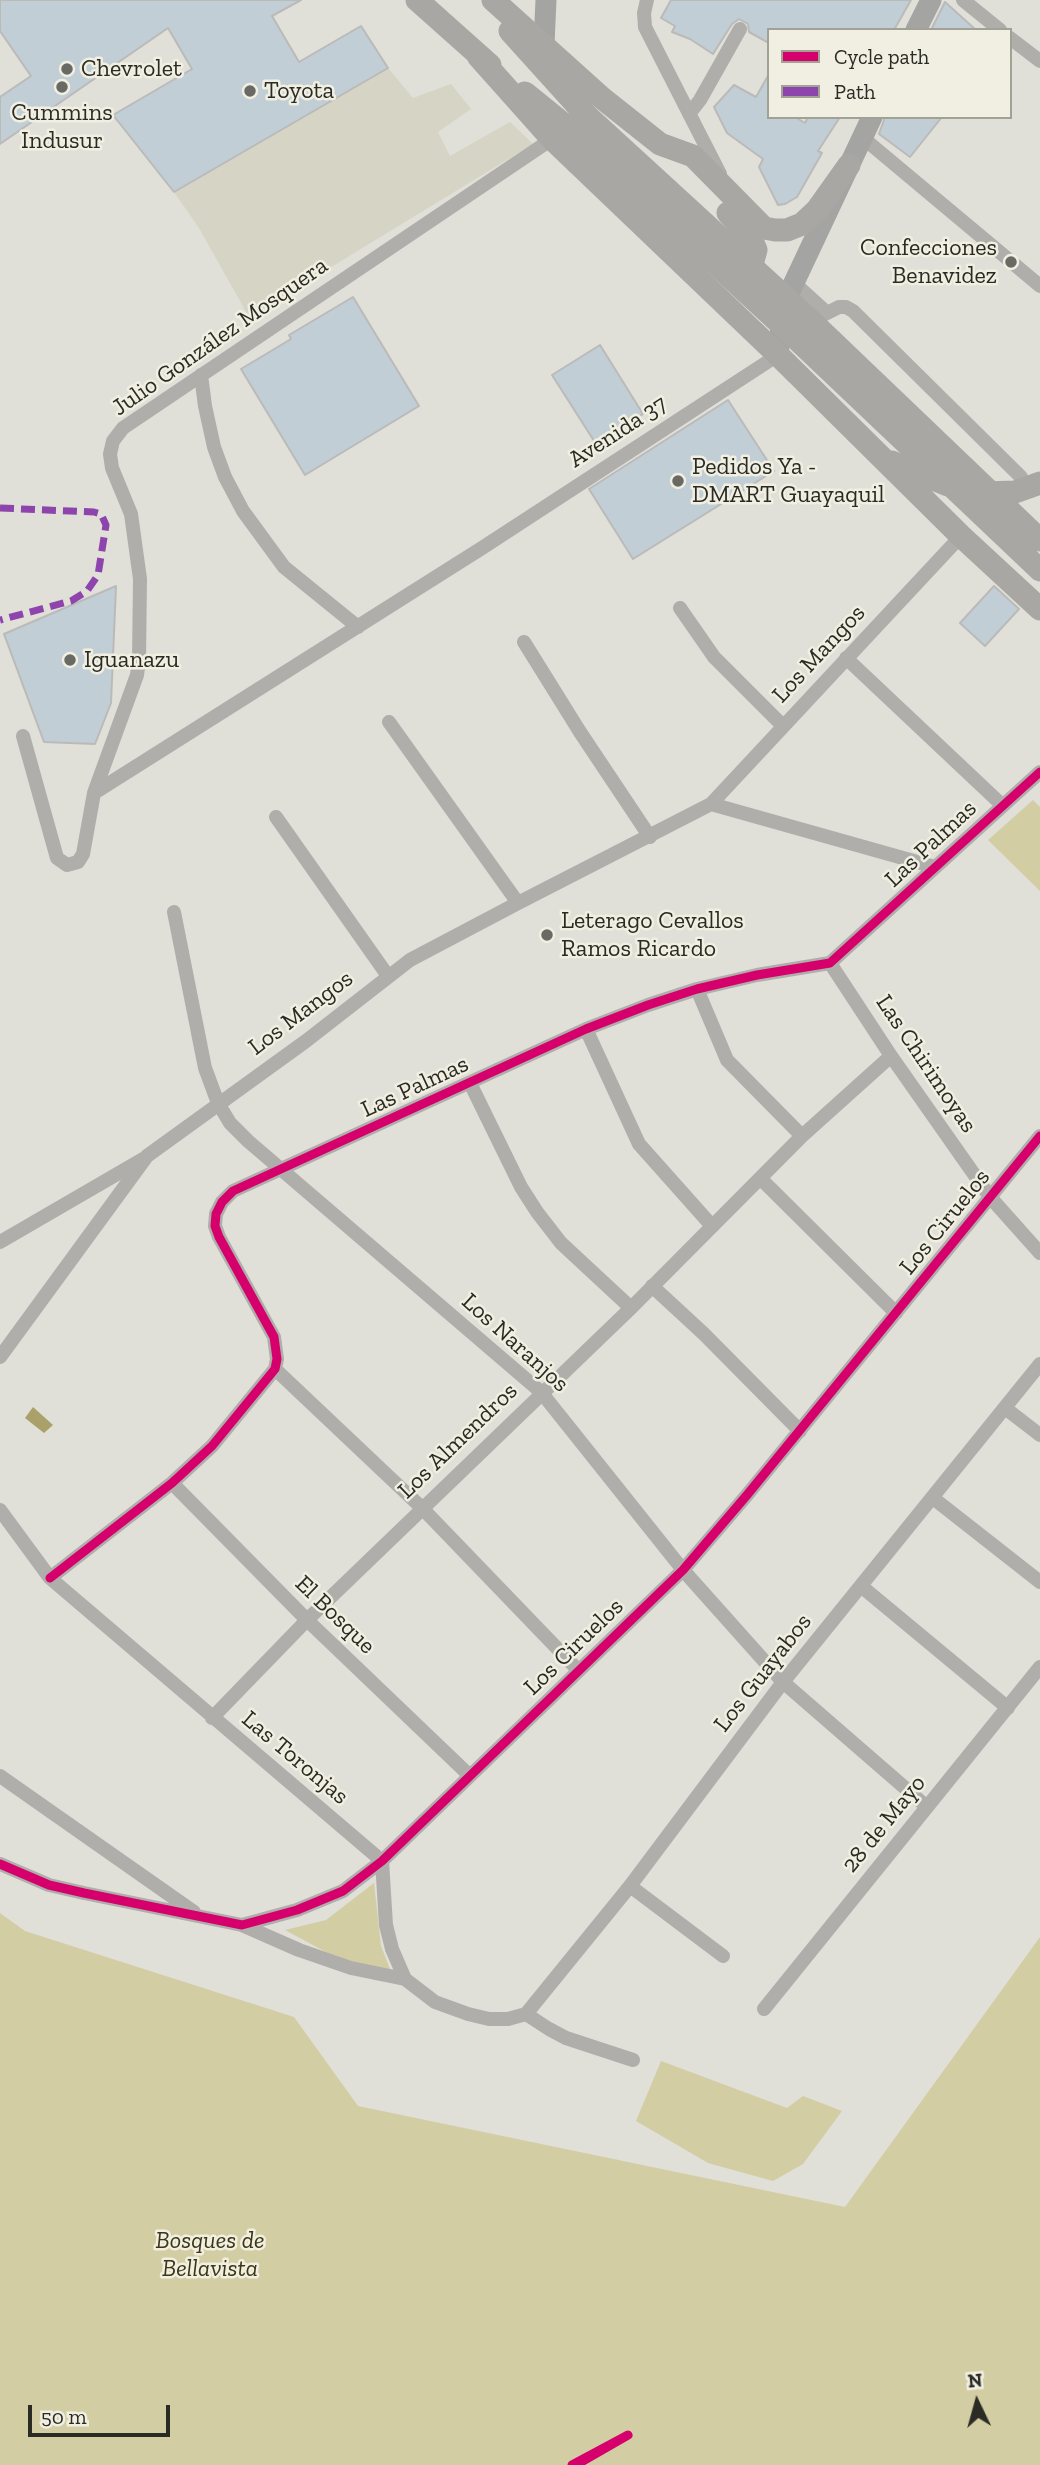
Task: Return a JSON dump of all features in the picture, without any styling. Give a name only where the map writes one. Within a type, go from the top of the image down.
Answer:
[{"type":"main road","points":[[417,0],[478,56],[811,321],[1040,540]]},
{"type":"main road","points":[[482,0],[568,126],[705,285],[961,536],[1038,607]]},
{"type":"main road","points":[[493,0],[602,98],[660,144],[751,237],[756,250],[751,268],[731,286],[721,289],[705,285]]},
{"type":"main road","points":[[544,44],[546,0]]},
{"type":"main road","points":[[917,28],[931,0]]},
{"type":"main road","points":[[778,355],[783,306],[871,119]]},
{"type":"main road","points":[[568,126],[1040,570]]},
{"type":"main road","points":[[660,144],[693,156],[764,228],[775,230],[786,230],[802,224],[817,210],[849,165]]},
{"type":"main road","points":[[783,306],[786,315],[798,328],[958,476],[984,493]]},
{"type":"main road","points":[[883,459],[945,484],[984,493],[1015,492],[1031,480]]},
{"type":"main road","points":[[1038,607],[1028,581],[1030,570],[1040,555]]},
{"type":"street","points":[[647,0],[645,27],[730,194]]},
{"type":"street","points":[[963,0],[998,28]]},
{"type":"street","points":[[689,114],[701,100],[740,29]]},
{"type":"street","points":[[1012,40],[1040,61]]},
{"type":"street","name":"Julio González Mosquera","points":[[94,793],[137,675],[139,660],[140,579],[131,514],[112,468],[110,454],[113,441],[124,428],[568,126]]},
{"type":"street","points":[[862,137],[1040,286]]},
{"type":"street","points":[[793,282],[826,313]]},
{"type":"street","points":[[798,328],[839,307],[846,307],[1031,480]]},
{"type":"street","name":"Avenida 37","points":[[94,793],[482,548],[778,355]]},
{"type":"street","points":[[201,375],[214,447],[225,477],[243,511],[284,567],[358,627]]},
{"type":"street","name":"Los Mangos","points":[[0,1357],[147,1156],[306,1041],[410,960],[711,804],[961,536]]},
{"type":"street","points":[[680,608],[714,657],[783,726]]},
{"type":"street","points":[[524,642],[650,837]]},
{"type":"street","points":[[846,658],[1002,805]]},
{"type":"street","points":[[389,722],[518,903]]},
{"type":"street","points":[[23,736],[57,858],[67,865],[78,862],[83,853],[94,793]]},
{"type":"street","name":"Las Palmas","points":[[275,1369],[277,1359],[274,1337],[215,1226],[216,1214],[222,1202],[233,1191],[586,1029],[648,1005],[697,989],[757,975],[830,963],[1040,772]]},
{"type":"street","points":[[711,804],[935,867]]},
{"type":"street","points":[[276,817],[387,976]]},
{"type":"street","name":"Los Naranjos","points":[[174,912],[197,1038],[218,1103],[230,1123],[281,1170],[541,1392],[683,1570],[783,1682],[927,1807]]},
{"type":"street","name":"Las Chirimoyas","points":[[830,963],[891,1056],[990,1197],[1040,1253]]},
{"type":"street","points":[[697,989],[727,1060],[802,1136]]},
{"type":"street","points":[[586,1029],[639,1144],[712,1226]]},
{"type":"street","name":"Los Almendros","points":[[212,1718],[307,1620],[631,1308],[802,1136],[891,1056]]},
{"type":"street","points":[[470,1083],[521,1187],[537,1212],[561,1243],[631,1308]]},
{"type":"street","name":"Los Ciruelos","points":[[0,1864],[50,1885],[242,1925],[297,1910],[343,1891],[382,1861],[683,1570],[1040,1136]]},
{"type":"street","points":[[0,1242],[147,1156]]},
{"type":"street","points":[[761,1179],[897,1313]]},
{"type":"street","points":[[652,1286],[705,1334],[800,1431]]},
{"type":"street","name":"Los Guayabos","points":[[526,2014],[631,1886],[783,1682],[1040,1364]]},
{"type":"street","points":[[50,1578],[172,1483],[212,1446],[275,1369],[422,1508],[578,1670]]},
{"type":"street","points":[[1005,1408],[1040,1435]]},
{"type":"street","name":"El Bosque","points":[[172,1483],[307,1620],[469,1775]]},
{"type":"street","points":[[933,1498],[1040,1582]]},
{"type":"street","name":"Las Toronjas","points":[[0,1510],[50,1578],[382,1861]]},
{"type":"street","points":[[862,1586],[1008,1708]]},
{"type":"street","name":"28 de Mayo","points":[[764,2009],[1040,1667]]},
{"type":"street","points":[[0,1776],[199,1916]]},
{"type":"street","points":[[382,1861],[386,1925],[391,1949],[405,1979]]},
{"type":"street","points":[[631,1886],[723,1956]]},
{"type":"street","points":[[242,1925],[299,1951],[351,1968],[405,1979],[435,2002],[468,2014],[508,2020],[526,2014],[566,2038],[633,2060]]},
{"type":"shaded area","points":[[388,68],[413,98],[451,84],[471,109],[438,132],[450,156],[510,122],[533,144],[249,317],[199,228],[174,192]]},
{"type":"shaded area","points":[[33,1407],[53,1425],[44,1433],[25,1418]]},
{"type":"green space","points":[[1033,800],[1040,807],[1040,891],[988,840]]},
{"type":"green space","points":[[374,1883],[381,1946],[390,1969],[359,1964],[326,1952],[285,1930],[326,1920]]},
{"type":"green space","name":"Bosques de Bellavista","points":[[0,1913],[25,1931],[294,2017],[358,2106],[845,2207],[1040,1937],[1040,2465],[0,2465]]},
{"type":"green space","points":[[661,2061],[787,2108],[803,2096],[842,2111],[803,2164],[773,2181],[708,2163],[636,2121]]},
{"type":"building","points":[[0,0],[301,0],[272,16],[299,62],[361,26],[388,68],[174,192],[113,115],[192,69],[168,28],[0,144],[0,97],[31,76],[0,31]]},
{"type":"building","points":[[671,0],[911,0],[895,28],[767,28],[767,42],[749,32],[748,24],[739,19],[732,24],[713,54],[690,39],[672,32],[675,26],[661,18]]},
{"type":"building","points":[[945,2],[974,28],[932,28]]},
{"type":"building","points":[[767,78],[767,119],[798,119],[805,123],[807,119],[839,119],[818,151],[822,153],[797,197],[785,204],[778,205],[759,167],[763,159],[727,133],[714,107],[734,85],[756,97]]},
{"type":"building","points":[[884,119],[940,119],[910,157],[879,134]]},
{"type":"building","points":[[353,297],[419,406],[305,475],[241,369],[291,339],[289,335]]},
{"type":"building","points":[[600,345],[643,414],[596,444],[552,375]]},
{"type":"building","points":[[728,400],[774,471],[633,559],[589,489]]},
{"type":"building","points":[[116,586],[111,703],[95,744],[44,742],[4,634]]},
{"type":"building","points":[[994,586],[1019,609],[985,646],[960,623]]},
{"type":"marked path","points":[[0,508],[94,512],[101,514],[106,525],[98,575],[87,591],[71,601],[0,620]]},
{"type":"cycle path","points":[[50,1578],[172,1483],[212,1446],[275,1369],[277,1359],[274,1337],[215,1226],[216,1214],[222,1202],[233,1191],[586,1029],[648,1005],[697,989],[757,975],[830,963],[1040,772]]},
{"type":"cycle path","points":[[0,1864],[49,1885],[242,1925],[297,1910],[343,1891],[382,1861],[683,1570],[1040,1136]]},
{"type":"cycle path","points":[[572,2465],[628,2435],[576,2465]]},
{"type":"place","name":"Chevrolet","points":[[67,69]]},
{"type":"place","name":"Cummins Indusur","points":[[62,87]]},
{"type":"place","name":"Toyota","points":[[250,91]]},
{"type":"place","name":"Confecciones Benavidez","points":[[1011,262]]},
{"type":"place","name":"Pedidos Ya - DMART Guayaquil","points":[[678,481]]},
{"type":"place","name":"Iguanazu","points":[[70,660]]},
{"type":"place","name":"Leterago Cevallos Ramos Ricardo","points":[[547,935]]}]
